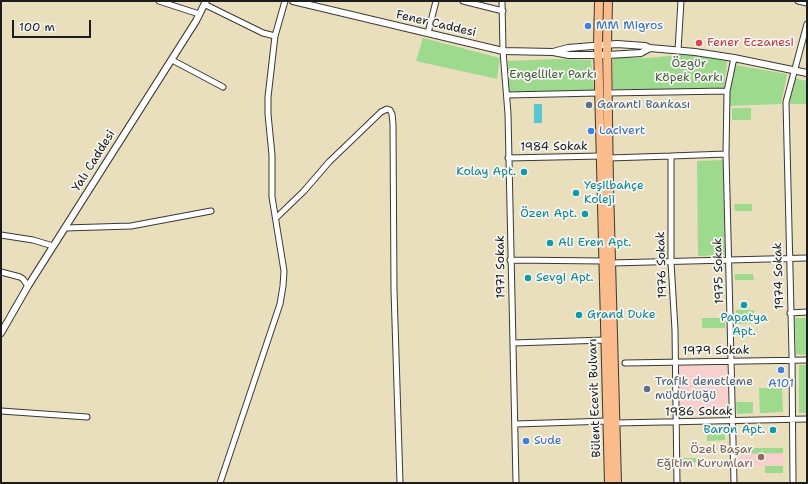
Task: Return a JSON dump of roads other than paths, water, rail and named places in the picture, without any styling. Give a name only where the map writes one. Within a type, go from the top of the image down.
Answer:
[{"type":"main road","name":"Bülent Ecevit Bulvarı","points":[[599,1],[599,93],[605,157]]},
{"type":"main road","name":"Bülent Ecevit Bulvarı","points":[[608,1],[608,93],[605,157],[612,422],[610,483]]},
{"type":"main road","name":"Bülent Ecevit Bulvarı","points":[[607,262],[605,340],[617,483]]},
{"type":"street","points":[[159,1],[199,14]]},
{"type":"street","points":[[220,483],[280,304],[283,286],[284,271],[272,197],[272,155],[268,97],[275,36],[285,1]]},
{"type":"street","name":"Fener Caddesi","points":[[293,1],[308,6],[428,33],[503,52],[553,52],[569,55],[608,55],[619,53],[641,53],[650,48]]},
{"type":"street","points":[[428,33],[436,1]]},
{"type":"street","points":[[463,1],[503,10]]},
{"type":"street","name":"1971 Sokak","points":[[502,1],[503,52],[507,95],[512,343],[516,424],[516,483]]},
{"type":"street","points":[[678,50],[681,1]]},
{"type":"street","points":[[798,1],[807,3]]},
{"type":"street","points":[[205,3],[263,33],[275,36]]},
{"type":"street","name":"Yalı Caddesi","points":[[1,332],[53,246],[172,60],[205,3]]},
{"type":"street","name":"1974 Sokak","points":[[793,483],[792,360],[786,102],[807,24]]},
{"type":"street","name":"Fener Caddesi","points":[[553,52],[568,48],[598,45],[616,44],[645,46],[650,48],[678,50],[734,58],[807,73]]},
{"type":"street","name":"1975 Sokak","points":[[734,58],[727,91],[726,154],[734,483]]},
{"type":"street","points":[[172,60],[223,87]]},
{"type":"street","points":[[608,93],[727,91]]},
{"type":"street","points":[[507,95],[599,93]]},
{"type":"street","points":[[276,218],[304,191],[329,162],[381,112],[387,109],[390,110],[393,124],[394,290],[400,483]]},
{"type":"street","points":[[605,157],[726,154]]},
{"type":"street","name":"1976 Sokak","points":[[670,156],[671,262],[675,361],[677,483]]},
{"type":"street","name":"1984 Sokak","points":[[508,158],[605,157]]},
{"type":"street","points":[[65,228],[132,226],[211,211]]},
{"type":"street","points":[[1,235],[33,240],[53,246]]},
{"type":"street","points":[[510,260],[671,262],[807,258]]},
{"type":"street","points":[[1,272],[20,277],[28,286]]},
{"type":"street","points":[[790,313],[807,312]]},
{"type":"street","points":[[512,343],[605,340]]},
{"type":"street","name":"1979 Sokak","points":[[625,363],[807,360]]},
{"type":"street","points":[[1,411],[87,417]]},
{"type":"street","name":"1986 Sokak","points":[[516,424],[612,422],[676,423],[807,419]]},
{"type":"water","points":[[534,104],[542,104],[542,123],[534,123]]},
{"type":"place","name":"MM Migros","points":[[588,26]]},
{"type":"place","name":"Fener Eczanesi","points":[[699,43]]},
{"type":"place","name":"Garanti Bankası","points":[[589,105]]},
{"type":"place","name":"Lacivert","points":[[591,131]]},
{"type":"place","name":"Kolay Apt.","points":[[524,172]]},
{"type":"place","name":"Yeşilbahçe Koleji","points":[[576,193]]},
{"type":"place","name":"Özen Apt.","points":[[585,214]]},
{"type":"place","name":"Ali Eren Apt.","points":[[550,243]]},
{"type":"place","name":"Sevgi Apt.","points":[[528,278]]},
{"type":"place","name":"Papatya Apt.","points":[[744,305]]},
{"type":"place","name":"Grand Duke","points":[[579,315]]},
{"type":"place","name":"A101","points":[[781,370]]},
{"type":"place","name":"Trafik denetleme müdürlüğü","points":[[647,389]]},
{"type":"place","name":"Baron Apt.","points":[[773,430]]},
{"type":"place","name":"Sude","points":[[526,441]]},
{"type":"place","name":"Özel Başar Eğitim Kurumları","points":[[761,457]]},
{"type":"park label","name":"Özgür Köpek Parkı","points":[[689,71]]},
{"type":"park label","name":"Engelliler Parkı","points":[[553,75]]}]
